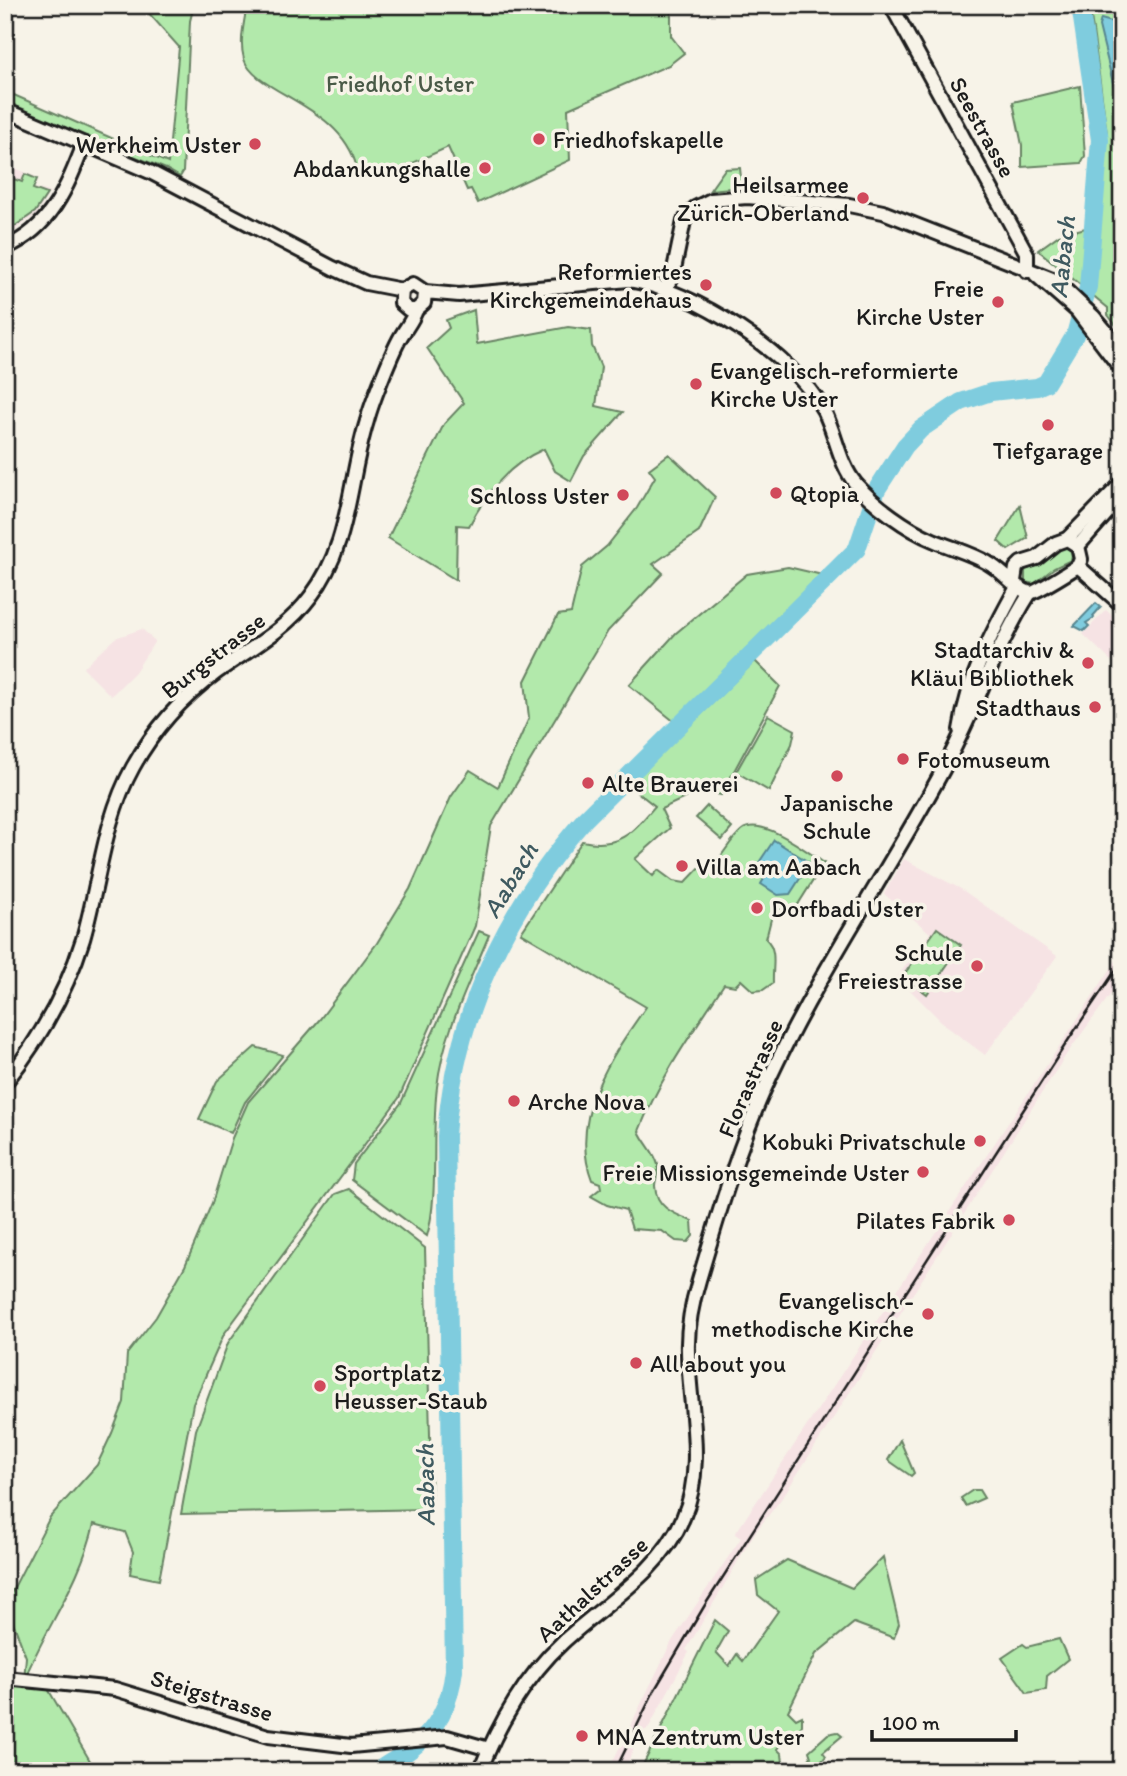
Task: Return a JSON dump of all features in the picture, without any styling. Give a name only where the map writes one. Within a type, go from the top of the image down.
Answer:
[{"type":"main road","name":"Seestrasse","points":[[891,5],[1027,254],[1032,273]]},
{"type":"main road","points":[[5,110],[150,172],[366,283],[412,301],[629,280],[666,289],[737,326],[799,379],[823,409],[847,470],[862,490],[919,533],[988,563],[1030,593],[1042,590],[1053,579],[1078,566],[1081,559],[1072,542]]},
{"type":"main road","points":[[5,248],[33,232],[53,211],[84,144]]},
{"type":"main road","points":[[666,289],[673,274],[684,221],[701,205],[724,198],[822,203],[874,210],[1032,273],[1078,307],[1122,350]]},
{"type":"main road","name":"Burgstrasse","points":[[5,1083],[44,1026],[73,966],[83,936],[111,816],[134,766],[157,730],[179,705],[218,672],[282,628],[301,609],[328,572],[347,519],[367,421],[402,334],[412,301]]},
{"type":"main road","points":[[1090,320],[1122,370]]},
{"type":"main road","points":[[1072,542],[1122,483]]},
{"type":"main road","points":[[988,563],[1021,563],[1037,558],[1056,542],[1072,542],[1122,496]]},
{"type":"main road","name":"Florastrasse","points":[[959,740],[971,682],[1016,584],[1016,568],[1021,563]]},
{"type":"main road","points":[[1078,566],[1122,605]]},
{"type":"main road","name":"Florastrasse","points":[[695,1467],[688,1352],[690,1318],[748,1129],[773,1070],[822,976],[959,740],[1001,647],[1030,593]]},
{"type":"main road","name":"Aathalstrasse","points":[[480,1771],[509,1712],[560,1644],[649,1568],[665,1550],[689,1503],[695,1467]]},
{"type":"main road","name":"Steigstrasse","points":[[5,1678],[115,1689],[268,1736],[351,1746],[433,1737],[462,1739],[489,1749]]},
{"type":"shaded area","points":[[5,164],[39,178],[35,188],[50,192],[36,215],[5,237]]},
{"type":"shaded area","points":[[1106,610],[1122,625],[1122,649],[1111,661],[1083,634]]},
{"type":"shaded area","points":[[142,629],[155,641],[135,672],[111,696],[83,668],[115,638]]},
{"type":"shaded area","name":"Schule Freiestrasse","points":[[904,859],[961,889],[1057,956],[985,1055],[946,1026],[897,977],[930,933],[884,894]]},
{"type":"shaded area","points":[[1122,952],[1122,979],[1066,1055],[782,1498],[754,1534],[686,1650],[689,1652],[648,1729],[641,1732],[624,1771],[608,1771],[672,1641],[741,1538],[735,1534]]},
{"type":"green space","points":[[134,5],[194,5],[190,21],[183,172],[180,177],[5,105],[5,91],[168,163],[179,47],[147,11]]},
{"type":"green space","name":"Friedhof Uster","points":[[247,5],[671,5],[671,36],[684,53],[669,65],[568,109],[570,160],[478,203],[471,189],[467,190],[448,147],[391,173],[357,168],[348,146],[334,129],[251,71],[244,59],[242,46]]},
{"type":"green space","points":[[1103,5],[1122,5],[1122,333],[1108,315],[1108,308],[1038,250],[1059,235],[1097,225],[1107,134],[1091,16]]},
{"type":"green space","points":[[1080,86],[1085,156],[1081,163],[1022,167],[1022,145],[1013,102]]},
{"type":"green space","points":[[740,168],[742,187],[710,190],[725,169]]},
{"type":"green space","points":[[25,174],[37,179],[33,189],[47,194],[35,212],[5,233],[5,176],[22,182]]},
{"type":"green space","points":[[474,310],[477,344],[568,327],[591,330],[592,346],[601,367],[596,406],[623,412],[584,456],[571,481],[555,471],[544,449],[531,455],[500,480],[469,526],[457,525],[456,580],[388,538],[444,424],[464,403],[427,348],[449,328],[446,320]]},
{"type":"green space","points":[[669,454],[715,497],[699,532],[653,564],[663,573],[608,631],[491,826],[475,926],[399,1098],[224,1334],[193,1404],[159,1580],[130,1574],[133,1552],[125,1532],[94,1524],[81,1565],[24,1680],[26,1657],[6,1603],[50,1517],[97,1465],[124,1402],[127,1354],[156,1317],[185,1266],[212,1203],[232,1138],[248,1102],[320,1019],[377,943],[410,889],[451,797],[470,770],[498,787],[529,718],[525,681],[558,615],[571,613],[582,567],[607,546],[637,508],[655,477],[649,469]]},
{"type":"green space","points":[[1020,505],[1028,538],[1008,550],[998,541]]},
{"type":"green space","points":[[1062,546],[1073,550],[1071,560],[1054,568],[1034,584],[1025,582],[1025,570],[1043,563]]},
{"type":"green space","points":[[788,567],[827,576],[676,723],[629,685],[676,633],[747,574]]},
{"type":"green space","points":[[755,661],[780,686],[721,795],[702,790],[661,809],[670,828],[635,859],[653,876],[658,870],[673,881],[685,883],[705,862],[718,860],[742,830],[761,827],[784,837],[824,863],[797,906],[773,911],[766,939],[773,954],[773,983],[763,990],[753,991],[741,980],[735,986],[724,984],[667,1073],[639,1131],[658,1165],[655,1186],[659,1200],[679,1216],[692,1221],[693,1236],[688,1242],[676,1241],[662,1231],[632,1229],[626,1210],[607,1205],[591,1196],[601,1188],[600,1183],[592,1180],[586,1157],[586,1134],[597,1088],[646,1007],[521,933],[582,841],[615,841],[632,831],[647,816],[655,806],[632,788],[631,783]]},
{"type":"green space","points":[[768,715],[795,730],[792,744],[769,791],[736,772]]},
{"type":"green space","points":[[707,806],[732,828],[722,840],[696,818]]},
{"type":"green space","points":[[937,928],[961,945],[927,994],[903,976]]},
{"type":"green space","points":[[479,931],[489,935],[458,1010],[440,1067],[435,1105],[433,1202],[427,1236],[352,1180],[354,1164],[401,1103]]},
{"type":"green space","points":[[255,1047],[283,1055],[245,1102],[231,1133],[199,1119],[217,1081]]},
{"type":"green space","name":"Sportplatz Heusser-Staub","points":[[349,1189],[425,1248],[432,1509],[181,1514],[196,1430],[228,1343],[335,1194]]},
{"type":"green space","points":[[900,1440],[914,1473],[911,1476],[888,1460]]},
{"type":"green space","points":[[973,1490],[979,1490],[984,1498],[966,1506],[961,1498]]},
{"type":"green space","points":[[883,1557],[899,1624],[894,1638],[854,1623],[816,1654],[788,1711],[796,1719],[802,1716],[802,1725],[795,1737],[783,1741],[777,1749],[782,1754],[784,1771],[640,1771],[715,1620],[728,1631],[716,1652],[729,1666],[737,1654],[743,1661],[778,1611],[758,1595],[756,1580],[787,1560],[852,1588]]},
{"type":"green space","points":[[1059,1639],[1068,1659],[1047,1676],[1046,1690],[1027,1693],[1002,1658],[1023,1644],[1027,1647]]},
{"type":"green space","points":[[5,1678],[24,1680],[48,1689],[96,1771],[5,1771]]},
{"type":"green space","points":[[837,1732],[842,1736],[823,1752],[826,1756],[822,1761],[830,1771],[799,1771],[811,1757],[809,1751],[828,1734]]},
{"type":"water","points":[[1101,19],[1119,24],[1122,28],[1122,99],[1114,87],[1099,26]]},
{"type":"water","points":[[1096,603],[1101,607],[1094,618],[1086,623],[1089,626],[1084,631],[1074,626]]},
{"type":"water","points":[[774,840],[810,863],[790,894],[778,895],[761,884],[765,877],[754,870]]},
{"type":"waterway","name":"Aabach","points":[[378,1771],[420,1742],[435,1724],[446,1705],[454,1670],[446,1136],[460,1049],[489,966],[531,889],[585,819],[857,549],[877,489],[905,446],[921,429],[961,402],[991,392],[1037,387],[1046,383],[1075,335],[1088,287],[1100,140],[1080,5]]},
{"type":"railway","points":[[615,1771],[654,1691],[705,1605],[1122,961]]},
{"type":"place","name":"Friedhofskapelle","points":[[539,139]]},
{"type":"place","name":"Werkheim Uster","points":[[255,144]]},
{"type":"place","name":"Abdankungshalle","points":[[485,168]]},
{"type":"place","name":"Heilsarmee Zürich-Oberland","points":[[863,198]]},
{"type":"place","name":"Reformiertes Kirchgemeindehaus","points":[[706,285]]},
{"type":"place","name":"Freie Kirche Uster","points":[[998,302]]},
{"type":"place","name":"Evangelisch-reformierte Kirche Uster","points":[[696,384]]},
{"type":"place","name":"Tiefgarage","points":[[1048,425]]},
{"type":"place","name":"Qtopia","points":[[776,493]]},
{"type":"place","name":"Schloss Uster","points":[[623,495]]},
{"type":"place","name":"Stadtarchiv & Kläui Bibliothek","points":[[1088,663]]},
{"type":"place","name":"Stadthaus","points":[[1095,707]]},
{"type":"place","name":"Fotomuseum","points":[[903,759]]},
{"type":"place","name":"Japanische Schule","points":[[837,776]]},
{"type":"place","name":"Alte Brauerei","points":[[588,783]]},
{"type":"place","name":"Villa am Aabach","points":[[682,866]]},
{"type":"place","name":"Dorfbadi Uster","points":[[757,908]]},
{"type":"place","name":"Schule Freiestrasse","points":[[977,966]]},
{"type":"place","name":"Arche Nova","points":[[514,1101]]},
{"type":"place","name":"Kobuki Privatschule","points":[[980,1141]]},
{"type":"place","name":"Freie Missionsgemeinde Uster","points":[[923,1172]]},
{"type":"place","name":"Pilates Fabrik","points":[[1009,1220]]},
{"type":"place","name":"Evangelisch - methodische Kirche","points":[[928,1314]]},
{"type":"place","name":"All about you","points":[[636,1363]]},
{"type":"place","name":"Sportplatz Heusser-Staub","points":[[320,1386]]},
{"type":"place","name":"MNA Zentrum Uster","points":[[582,1736]]}]
